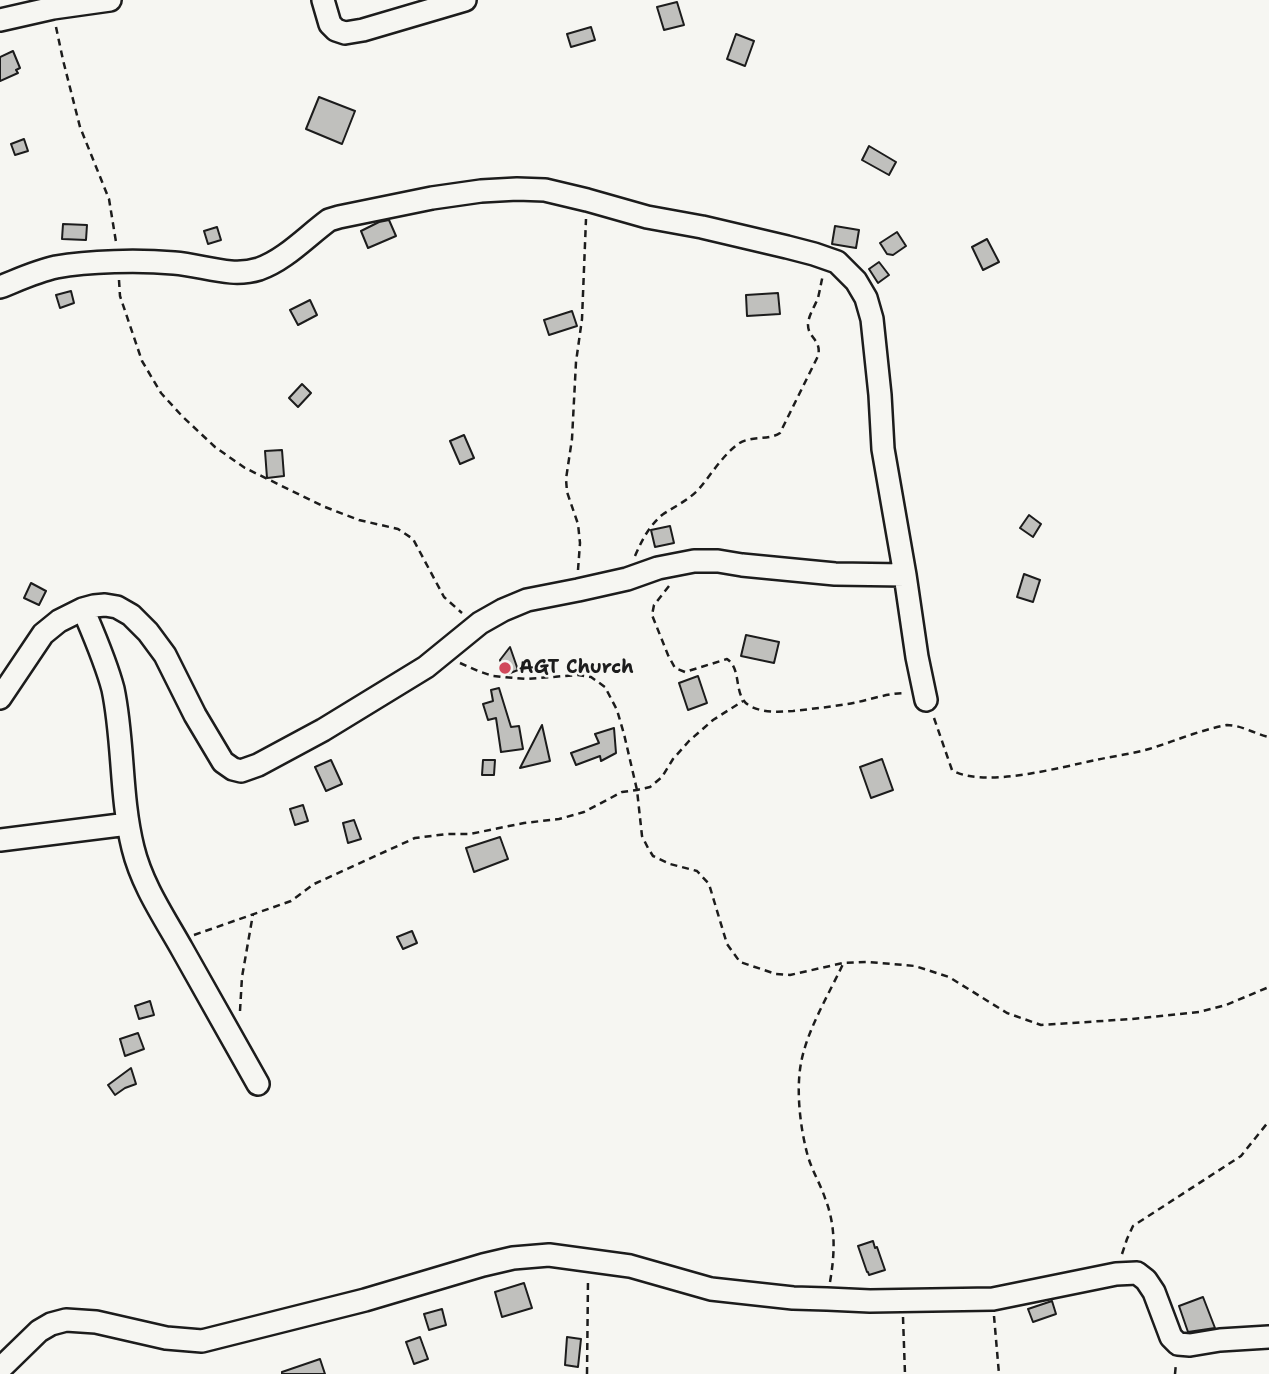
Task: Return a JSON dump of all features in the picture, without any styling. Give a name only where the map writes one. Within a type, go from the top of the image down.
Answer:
[{"type":"street","points":[[0,20],[53,4],[110,0]]},
{"type":"street","points":[[323,0],[330,24],[345,33],[465,0]]},
{"type":"street","points":[[0,287],[53,268],[92,263],[173,263],[241,273],[274,262],[329,220],[390,205],[468,193],[517,189],[545,190],[647,217],[747,237],[837,262],[856,281],[866,298],[872,319],[883,449],[926,700]]},
{"type":"street","points":[[0,698],[43,634],[59,621],[83,609],[105,605],[117,607],[131,615],[148,632],[165,655],[195,715],[223,762],[242,771],[323,730],[443,655],[480,623],[527,600],[627,579],[658,568],[704,560],[835,575],[905,575]]},
{"type":"street","points":[[83,609],[112,688],[128,824],[141,872],[177,942],[258,1084]]},
{"type":"street","points":[[0,840],[128,824]]},
{"type":"street","points":[[0,1369],[39,1331],[66,1320],[96,1322],[166,1338],[202,1341],[365,1300],[513,1258],[549,1255],[630,1266],[711,1289],[827,1299],[993,1299],[1116,1273],[1137,1273],[1154,1292],[1171,1337],[1178,1344],[1190,1346],[1220,1340],[1269,1338]]},
{"type":"path","points":[[53,4],[62,60],[80,127],[109,199],[115,229],[120,296],[142,361],[161,393],[215,447],[245,468],[325,507],[359,520],[398,529],[413,539],[444,597],[460,612],[480,623]]},
{"type":"path","points":[[578,590],[580,542],[566,479],[582,319],[587,200]]},
{"type":"path","points":[[627,579],[647,531],[655,522],[697,491],[738,444],[748,439],[780,433],[820,350],[808,323],[818,297],[825,258]]},
{"type":"path","points":[[443,655],[493,676],[526,678],[578,675],[592,677],[605,688],[617,710],[627,746],[637,790],[642,836],[653,856],[697,871],[709,884],[727,944],[740,962],[776,974],[790,975],[843,963],[915,966],[949,977],[1007,1013],[1041,1025],[1199,1012],[1226,1005],[1269,987]]},
{"type":"path","points":[[177,942],[291,901],[314,884],[415,838],[470,834],[559,819],[584,812],[622,792],[650,787],[662,777],[689,741],[713,720],[743,701]]},
{"type":"path","points":[[240,1014],[242,977],[253,914]]},
{"type":"path","points":[[827,1299],[835,1245],[832,1219],[806,1151],[799,1097],[801,1063],[810,1036],[843,963]]},
{"type":"path","points":[[1116,1273],[1126,1239],[1133,1226],[1241,1156],[1269,1121]]},
{"type":"path","points":[[587,1374],[588,1259]]},
{"type":"path","points":[[993,1299],[999,1374]]},
{"type":"path","points":[[902,1300],[905,1374]]},
{"type":"building","points":[[677,2],[684,25],[664,30],[657,7]]},
{"type":"building","points":[[591,27],[595,40],[571,47],[567,34]]},
{"type":"building","points":[[736,34],[754,41],[745,66],[727,59]]},
{"type":"building","points":[[13,51],[20,68],[16,70],[18,73],[0,81],[0,57]]},
{"type":"building","points":[[319,97],[355,111],[342,144],[306,129]]},
{"type":"building","points":[[24,139],[28,151],[15,155],[11,144]]},
{"type":"building","points":[[869,146],[896,162],[889,175],[862,160]]},
{"type":"building","points":[[389,220],[396,236],[368,248],[361,231]]},
{"type":"building","points":[[63,224],[87,225],[86,240],[62,239]]},
{"type":"building","points":[[835,226],[859,230],[856,248],[832,244]]},
{"type":"building","points":[[217,227],[221,240],[208,244],[204,231]]},
{"type":"building","points":[[897,232],[906,246],[893,255],[887,254],[880,243]]},
{"type":"building","points":[[987,239],[999,262],[983,270],[972,247]]},
{"type":"building","points":[[879,262],[889,275],[878,283],[869,269]]},
{"type":"building","points":[[71,291],[74,303],[60,308],[56,295]]},
{"type":"building","points":[[778,293],[780,314],[747,316],[746,295]]},
{"type":"building","points":[[310,300],[317,315],[298,325],[290,310]]},
{"type":"building","points":[[572,311],[577,326],[549,335],[544,320]]},
{"type":"building","points":[[302,384],[311,393],[298,407],[289,398]]},
{"type":"building","points":[[464,435],[474,458],[460,464],[450,441]]},
{"type":"building","points":[[282,450],[284,476],[267,478],[265,451]]},
{"type":"building","points":[[1029,515],[1041,524],[1033,537],[1020,528]]},
{"type":"building","points":[[670,526],[674,543],[655,547],[651,530]]},
{"type":"building","points":[[1024,574],[1040,580],[1033,602],[1017,597]]},
{"type":"building","points":[[31,583],[46,591],[39,605],[24,598]]},
{"type":"building","points":[[746,635],[779,642],[774,663],[741,656]]},
{"type":"building","points":[[510,647],[518,670],[505,675],[500,660]]},
{"type":"building","points":[[698,676],[707,703],[688,710],[679,683]]},
{"type":"building","points":[[499,688],[511,727],[519,726],[523,749],[501,752],[496,718],[488,720],[483,704],[493,701],[491,690]]},
{"type":"building","points":[[542,725],[550,761],[520,768]]},
{"type":"building","points":[[614,728],[616,753],[601,761],[600,756],[576,765],[571,753],[599,743],[595,734]]},
{"type":"building","points":[[882,759],[893,790],[871,798],[860,767]]},
{"type":"building","points":[[331,760],[342,784],[326,791],[315,767]]},
{"type":"building","points":[[483,760],[495,760],[494,775],[482,775]]},
{"type":"building","points":[[303,805],[308,821],[295,825],[290,809]]},
{"type":"building","points":[[354,820],[361,839],[348,843],[343,823]]},
{"type":"building","points":[[500,837],[508,859],[474,872],[466,848]]},
{"type":"building","points":[[412,931],[417,943],[403,949],[397,937]]},
{"type":"building","points":[[150,1001],[154,1015],[139,1019],[135,1006]]},
{"type":"building","points":[[138,1033],[144,1049],[125,1056],[120,1039]]},
{"type":"building","points":[[131,1068],[136,1084],[115,1095],[108,1085]]},
{"type":"building","points":[[873,1241],[885,1270],[869,1275],[858,1246]]},
{"type":"building","points":[[524,1283],[532,1308],[502,1317],[495,1292]]},
{"type":"building","points":[[1203,1297],[1215,1328],[1188,1332],[1179,1306]]},
{"type":"building","points":[[1052,1301],[1056,1314],[1033,1322],[1028,1309]]},
{"type":"building","points":[[442,1309],[446,1325],[429,1330],[424,1314]]},
{"type":"building","points":[[420,1337],[428,1359],[414,1364],[406,1342]]},
{"type":"building","points":[[567,1337],[581,1339],[578,1367],[565,1365]]},
{"type":"building","points":[[320,1359],[325,1374],[282,1374],[282,1372]]},
{"type":"place","name":"AGT Church","points":[[505,668]]}]
